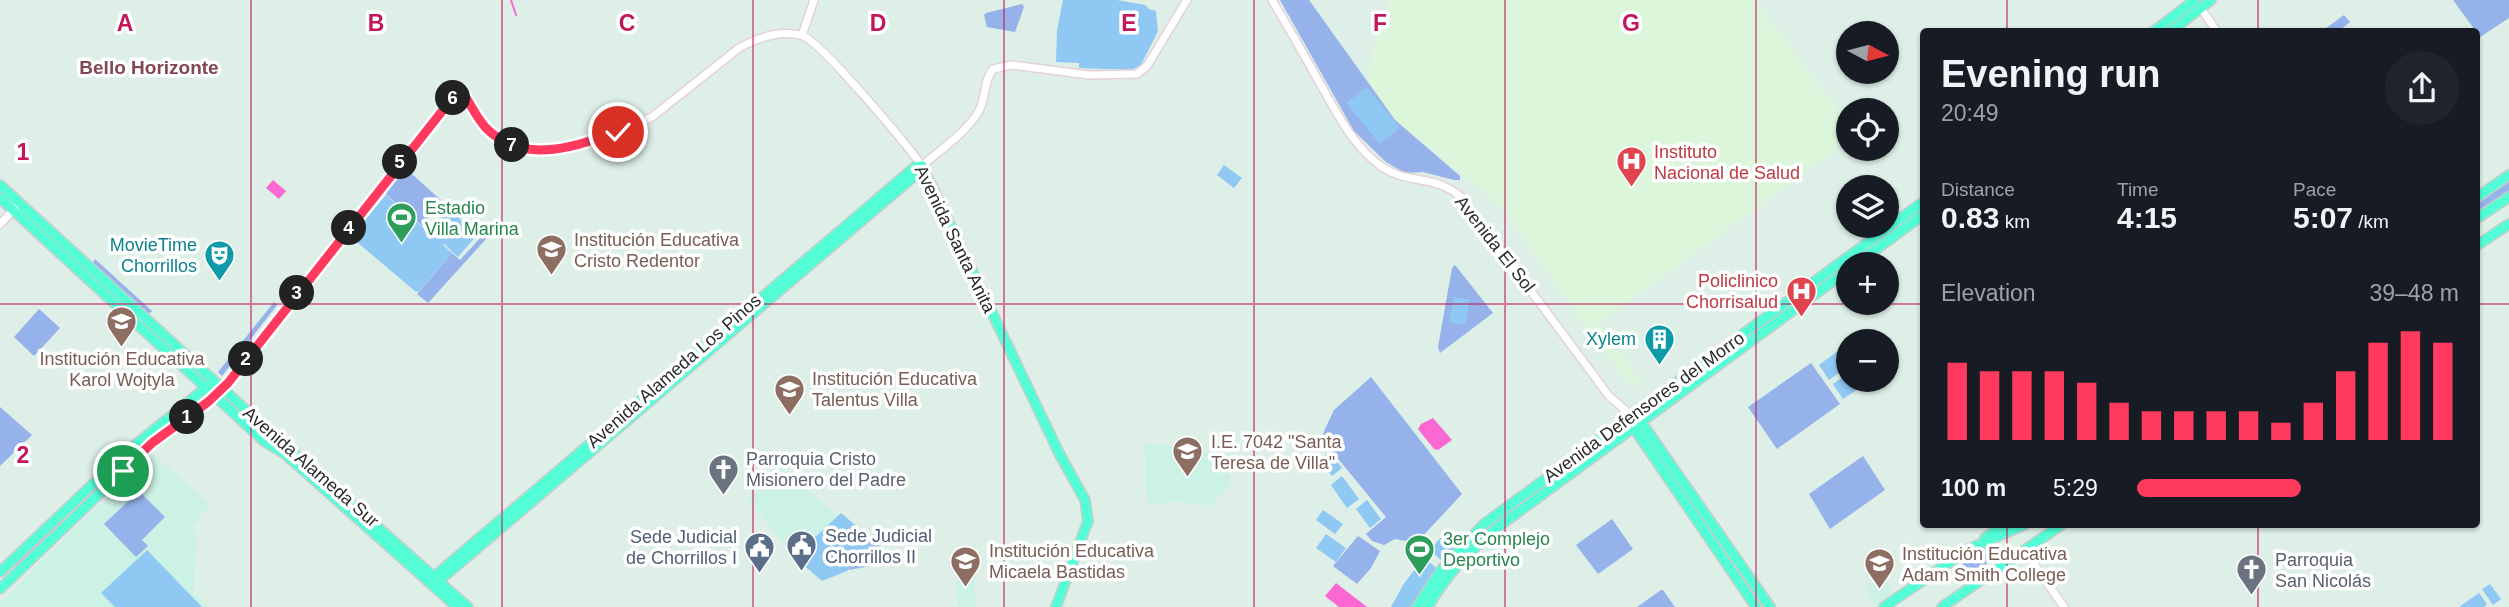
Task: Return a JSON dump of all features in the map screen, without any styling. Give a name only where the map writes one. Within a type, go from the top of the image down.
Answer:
[{"type":"main road","points":[[2159,28],[2198,4],[2211,0]]},
{"type":"main road","points":[[2174,28],[2198,4]]},
{"type":"main road","name":"Avenida Alameda Los Pinos","points":[[434,581],[919,172],[922,166]]},
{"type":"main road","name":"Avenida Santa Anita","points":[[922,166],[1059,453],[1085,500],[1088,521],[1056,607]]},
{"type":"main road","points":[[2480,195],[2509,175]]},
{"type":"main road","name":"Avenida Alameda Sur","points":[[0,185],[8,203],[205,387],[264,440],[285,454],[468,607]]},
{"type":"main road","points":[[2480,216],[2509,197]]},
{"type":"main road","name":"Avenida Alameda Sur","points":[[8,203],[223,388],[434,581],[457,607]]},
{"type":"main road","name":"Avenida Defensores del Morro","points":[[1417,607],[1442,569],[1485,524],[1920,204]]},
{"type":"main road","points":[[1872,252],[1920,217]]},
{"type":"main road","points":[[2480,243],[2509,224]]},
{"type":"main road","name":"Avenida Defensores del Morro","points":[[1428,607],[1450,575],[1480,542],[1836,279]]},
{"type":"main road","points":[[0,572],[128,450],[205,387],[223,388]]},
{"type":"main road","points":[[0,589],[152,443],[223,388]]},
{"type":"main road","points":[[1632,416],[1756,607]]},
{"type":"main road","points":[[1637,424],[1770,607]]},
{"type":"main road","points":[[1885,607],[2000,528]]},
{"type":"main road","points":[[1969,549],[2017,528]]},
{"type":"main road","points":[[1942,607],[2057,528]]},
{"type":"street","points":[[223,388],[382,185],[450,101],[460,94],[465,96],[486,127],[500,139],[527,150],[556,150],[618,132],[652,117],[739,48],[755,39],[773,35],[803,35],[814,0]]},
{"type":"street","name":"Avenida Alameda Los Pinos","points":[[922,166],[971,121],[980,109],[985,83],[993,69],[1012,65],[1089,75],[1137,74],[1147,66],[1187,0]]},
{"type":"street","name":"Avenida El Sol","points":[[1272,0],[1344,125],[1363,151],[1392,173],[1404,178],[1441,183],[1461,197],[1609,396],[1632,416]]},
{"type":"street","points":[[2198,4],[2214,28]]},
{"type":"street","name":"Avenida Santa Anita","points":[[803,35],[834,62],[922,166]]},
{"type":"street","points":[[0,224],[8,203]]},
{"type":"street","points":[[2024,550],[2064,607]]},
{"type":"shaded area","points":[[1063,0],[1117,0],[1145,5],[1156,11],[1158,31],[1141,65],[1131,70],[1079,68],[1079,63],[1056,62],[1057,30]]},
{"type":"shaded area","points":[[1280,0],[1309,0],[1395,120],[1460,176],[1460,180],[1423,172],[1405,173],[1386,162],[1354,131]]},
{"type":"shaded area","name":"Instituto Nacional de Salud","points":[[1389,0],[1755,0],[1836,108],[1836,150],[1598,324],[1640,381],[1633,387],[1588,330],[1503,208],[1396,120],[1368,81],[1377,27],[1389,29]]},
{"type":"shaded area","points":[[2453,0],[2509,0],[2509,18],[2480,37],[2480,28],[2473,28]]},
{"type":"shaded area","points":[[1022,4],[1024,7],[1015,32],[987,27],[984,15],[986,13]]},
{"type":"shaded area","points":[[2344,15],[2350,22],[2343,28],[2326,28]]},
{"type":"shaded area","points":[[1367,87],[1400,128],[1380,144],[1346,103]]},
{"type":"shaded area","points":[[1224,165],[1242,178],[1234,188],[1217,175]]},
{"type":"shaded area","points":[[403,166],[442,201],[422,226],[382,191]]},
{"type":"shaded area","points":[[273,180],[286,191],[279,199],[266,188]]},
{"type":"shaded area","points":[[2509,181],[2509,191],[2480,210],[2480,201]]},
{"type":"shaded area","name":"Estadio Villa Marina","points":[[386,195],[428,232],[448,209],[478,234],[458,257],[444,244],[453,233],[443,245],[452,253],[416,292],[351,237]]},
{"type":"shaded area","points":[[29,217],[195,370],[194,372],[26,219]]},
{"type":"shaded area","points":[[482,236],[486,239],[428,303],[417,294],[452,253],[460,260]]},
{"type":"shaded area","points":[[95,259],[152,311],[149,314],[93,263]]},
{"type":"shaded area","points":[[1455,265],[1493,313],[1440,353],[1438,347],[1452,268]]},
{"type":"shaded area","points":[[1454,297],[1470,300],[1465,325],[1449,322]]},
{"type":"shaded area","points":[[274,302],[277,305],[222,376],[218,372]]},
{"type":"shaded area","points":[[39,309],[60,328],[34,356],[14,337]]},
{"type":"shaded area","points":[[1836,352],[1836,375],[1829,380],[1819,365]]},
{"type":"shaded area","points":[[1811,363],[1840,404],[1777,449],[1748,407]]},
{"type":"shaded area","points":[[1371,377],[1462,494],[1419,540],[1412,542],[1395,539],[1384,545],[1372,541],[1366,534],[1386,517],[1321,438],[1334,410]]},
{"type":"shaded area","points":[[1838,392],[1854,392],[1843,399]]},
{"type":"shaded area","points":[[0,407],[32,435],[0,466]]},
{"type":"shaded area","points":[[1433,418],[1452,440],[1438,450],[1434,449],[1418,429],[1421,424]]},
{"type":"shaded area","points":[[1616,433],[1500,519],[1451,563],[1497,520]]},
{"type":"shaded area","name":"I.E. 7042 \"Santa Teresa de Villa\"","points":[[1145,443],[1231,455],[1231,484],[1210,506],[1182,502],[1147,504]]},
{"type":"shaded area","points":[[140,444],[143,448],[17,569],[13,565]]},
{"type":"shaded area","points":[[1329,452],[1342,468],[1332,476],[1319,460]]},
{"type":"shaded area","points":[[153,454],[210,505],[191,527],[197,533],[193,592],[211,607],[0,607],[0,603],[27,578],[26,576]]},
{"type":"shaded area","points":[[1863,456],[1885,490],[1830,529],[1809,494]]},
{"type":"shaded area","points":[[780,467],[838,516],[794,557],[748,499]]},
{"type":"shaded area","points":[[1342,476],[1359,499],[1347,508],[1331,485]]},
{"type":"shaded area","points":[[139,491],[165,517],[142,540],[148,546],[136,557],[104,524]]},
{"type":"shaded area","points":[[1367,500],[1381,519],[1370,528],[1356,509]]},
{"type":"shaded area","points":[[1323,510],[1343,524],[1335,534],[1316,520]]},
{"type":"shaded area","points":[[841,513],[874,541],[847,571],[822,581],[794,557]]},
{"type":"shaded area","points":[[1612,519],[1633,549],[1598,574],[1576,545]]},
{"type":"shaded area","points":[[1448,529],[1460,540],[1442,561],[1430,550]]},
{"type":"shaded area","points":[[1326,534],[1346,548],[1336,562],[1316,548]]},
{"type":"shaded area","points":[[1358,536],[1380,551],[1371,568],[1357,584],[1333,566]]},
{"type":"shaded area","points":[[874,541],[895,559],[894,562],[848,570]]},
{"type":"shaded area","points":[[2010,547],[1971,575],[1961,565],[1970,559]]},
{"type":"shaded area","points":[[147,550],[202,607],[115,607],[101,593]]},
{"type":"shaded area","name":"3er Complejo Deportivo","points":[[1424,557],[1436,568],[1411,607],[1391,607],[1403,585]]},
{"type":"shaded area","name":"Institución Educativa Micaela Bastidas","points":[[956,569],[975,569],[975,607],[958,607]]},
{"type":"shaded area","name":"Institución Educativa Adam Smith College","points":[[1883,576],[1894,593],[1876,606],[1865,588]]},
{"type":"shaded area","points":[[1336,583],[1367,607],[1339,607],[1325,596]]},
{"type":"shaded area","points":[[2490,584],[2501,599],[2493,605],[2482,589]]},
{"type":"shaded area","points":[[1661,590],[1675,607],[1637,607]]},
{"type":"shaded area","points":[[2479,593],[2487,604],[2484,607],[2459,607]]},
{"type":"waterway","points":[[511,0],[516,15]]},
{"type":"place","name":"Instituto Nacional de Salud","points":[[1631,189]]},
{"type":"place","name":"Estadio Villa Marina","points":[[402,245]]},
{"type":"place","name":"Institución Educativa Cristo Redentor","points":[[551,277]]},
{"type":"place","name":"MovieTime Chorrillos","points":[[220,282]]},
{"type":"place","name":"Policlinico Chorrisalud","points":[[1801,318]]},
{"type":"place","name":"Institución Educativa Karol Wojtyla","points":[[122,348]]},
{"type":"place","name":"Xylem","points":[[1659,366]]},
{"type":"place","name":"Institución Educativa Talentus Villa","points":[[789,416]]},
{"type":"place","name":"I.E. 7042 \"Santa Teresa de Villa\"","points":[[1188,479]]},
{"type":"place","name":"Parroquia Cristo Misionero del Padre","points":[[723,496]]},
{"type":"place","name":"Sede Judicial Chorrillos II","points":[[802,573]]},
{"type":"place","name":"Sede Judicial de Chorrillos I","points":[[760,574]]},
{"type":"place","name":"3er Complejo Deportivo","points":[[1420,576]]},
{"type":"place","name":"Institución Educativa Micaela Bastidas","points":[[966,588]]},
{"type":"place","name":"Institución Educativa Adam Smith College","points":[[1879,591]]},
{"type":"place","name":"Parroquia San Nicolás","points":[[2252,597]]},
{"type":"district","name":"Bello Horizonte","points":[[149,67]]},
{"type":"route","points":[[123,471],[152,443],[208,402],[228,383],[454,96],[465,96],[476,115],[500,139],[527,150],[556,150],[618,132]]}]
